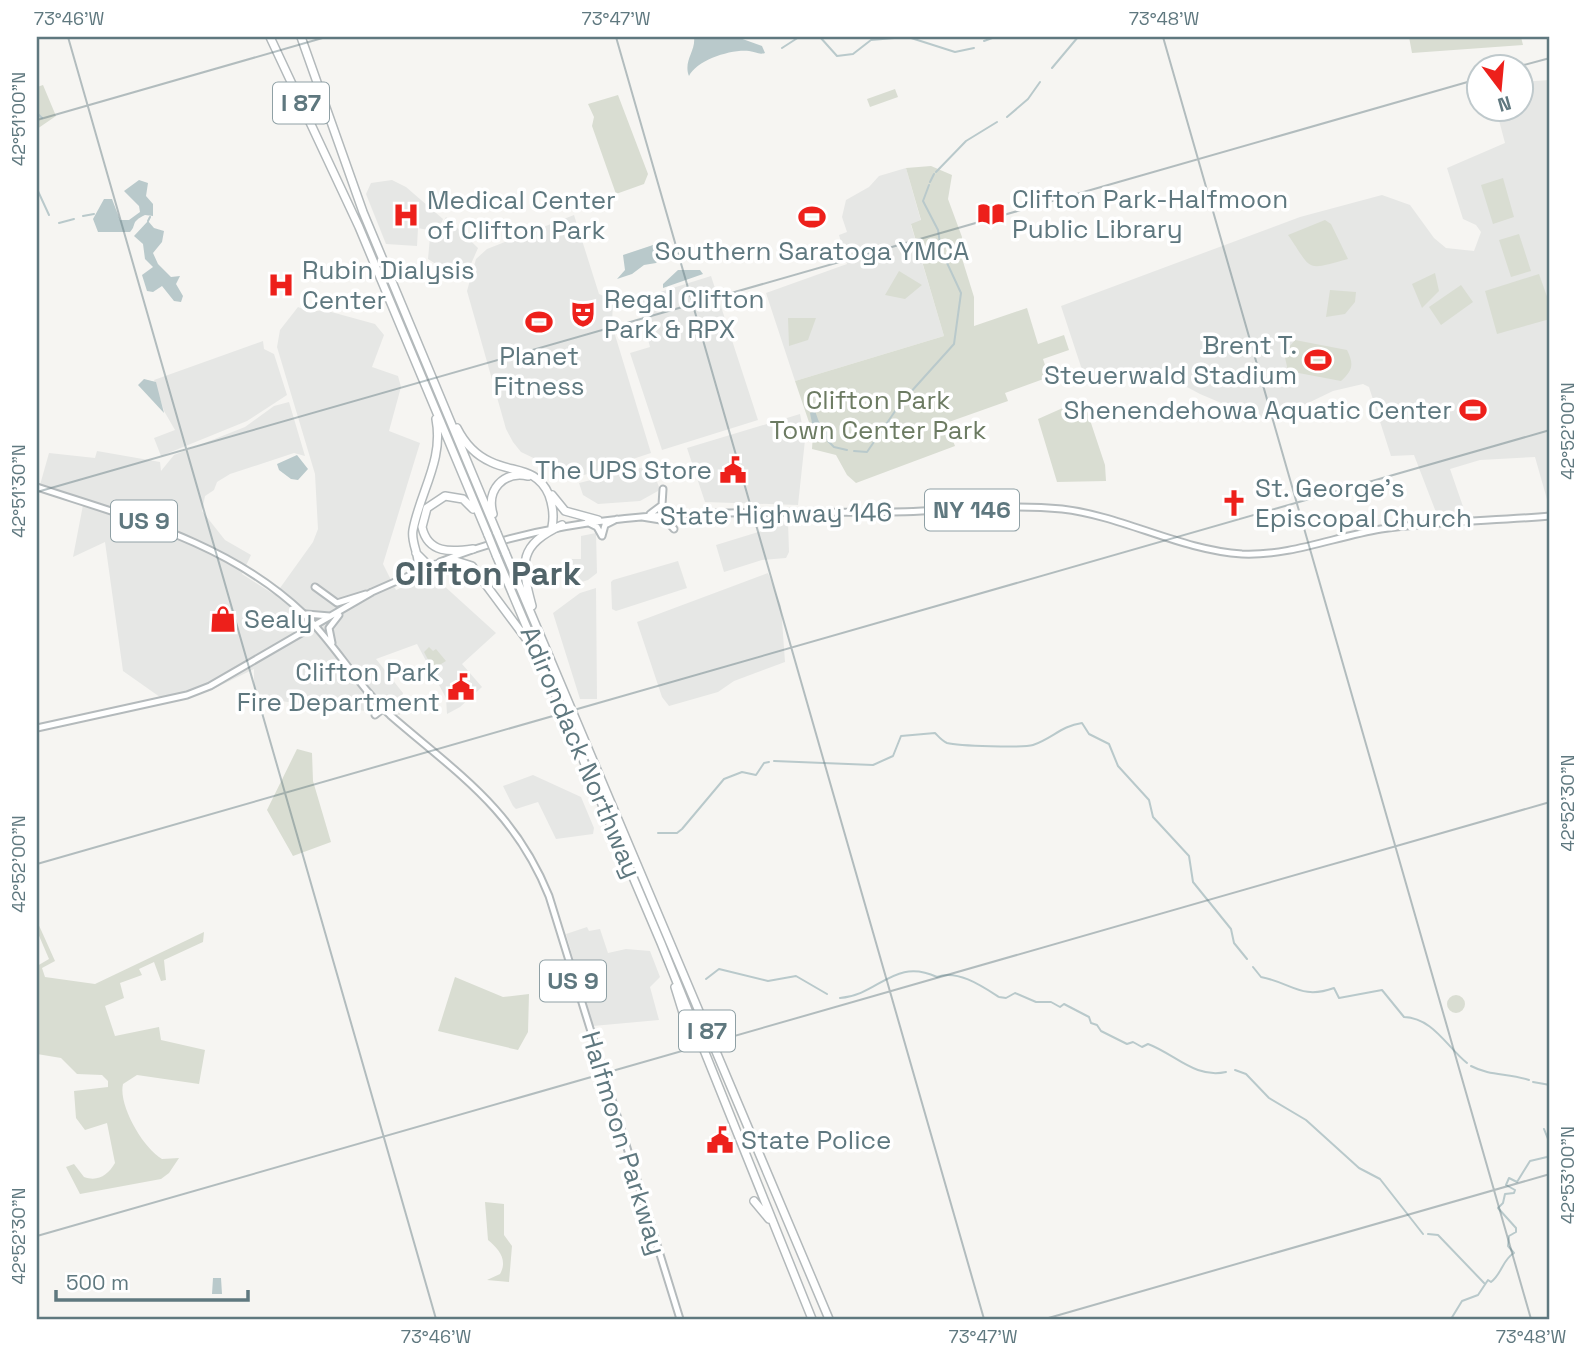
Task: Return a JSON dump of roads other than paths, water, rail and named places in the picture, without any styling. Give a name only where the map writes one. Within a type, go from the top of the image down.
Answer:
[{"type":"highway","name":"Adirondack Northway","points":[[270,37],[359,227],[548,673],[661,943],[812,1319]]},
{"type":"highway","name":"Adirondack Northway","points":[[301,37],[363,212],[442,404],[829,1319]]},
{"type":"highway","points":[[415,572],[419,565],[413,530],[438,445],[433,401]]},
{"type":"highway","points":[[442,404],[466,442],[483,458],[531,473],[540,479],[565,511],[598,520]]},
{"type":"highway","points":[[492,521],[491,500],[495,487],[508,477],[520,474],[534,479],[542,488],[550,510],[550,528]]},
{"type":"highway","points":[[540,479],[552,504],[550,528]]},
{"type":"highway","points":[[473,549],[449,552],[431,545],[422,527],[427,508],[445,496],[463,499],[474,510],[487,533]]},
{"type":"highway","points":[[534,620],[525,557],[533,541],[562,525]]},
{"type":"highway","points":[[416,553],[429,566],[456,561],[472,566],[524,635],[548,673]]},
{"type":"highway","points":[[661,943],[688,1029]]},
{"type":"highway","points":[[754,1201],[769,1218],[784,1249]]},
{"type":"main road","name":"Halfmoon Parkway","points":[[37,487],[128,516],[203,546],[265,582],[303,613],[380,704],[495,806],[531,855],[549,896],[679,1316]]},
{"type":"main road","points":[[647,516],[662,505],[663,489]]},
{"type":"main road","name":"State Highway 146","points":[[37,728],[187,695],[227,678],[372,592],[415,572],[473,549],[585,521],[714,511],[889,512],[1044,508],[1098,517],[1221,551],[1263,554],[1395,527],[1550,516]]},
{"type":"main road","points":[[639,516],[667,521],[674,528]]},
{"type":"main road","points":[[585,521],[597,527],[602,536],[605,525],[622,518]]},
{"type":"main road","points":[[315,587],[337,603],[372,592]]},
{"type":"main road","points":[[334,649],[330,626],[346,608]]},
{"type":"main road","points":[[303,613],[313,617],[332,616]]},
{"type":"main road","points":[[375,715],[380,711],[380,704]]},
{"type":"waterway","points":[[782,48],[799,37]]},
{"type":"waterway","points":[[820,37],[837,56],[853,54],[871,40],[906,37]]},
{"type":"waterway","points":[[908,37],[955,52],[974,48]]},
{"type":"waterway","points":[[984,41],[995,37]]},
{"type":"waterway","points":[[1052,68],[1078,37]]},
{"type":"waterway","points":[[1007,117],[1028,99],[1040,82]]},
{"type":"waterway","points":[[37,113],[42,118]]},
{"type":"waterway","points":[[936,172],[966,141],[997,122]]},
{"type":"waterway","points":[[930,182],[934,174]]},
{"type":"waterway","points":[[854,451],[867,452],[900,404],[954,344],[961,293],[941,250],[938,230],[923,201],[929,185]]},
{"type":"waterway","points":[[37,189],[49,215]]},
{"type":"waterway","points":[[83,216],[94,214]]},
{"type":"waterway","points":[[148,221],[150,217]]},
{"type":"waterway","points":[[59,223],[74,219]]},
{"type":"waterway","points":[[828,441],[834,447],[847,450]]},
{"type":"waterway","points":[[774,761],[873,765],[893,756],[901,736],[935,733],[945,742],[953,744],[1027,746],[1082,723],[1089,734],[1109,744],[1118,766],[1149,800],[1153,817],[1189,856],[1193,882],[1231,929],[1234,943],[1247,959]]},
{"type":"waterway","points":[[658,833],[677,833],[724,779],[742,772],[756,775],[764,763],[769,762]]},
{"type":"waterway","points":[[1253,967],[1261,977],[1297,989],[1313,992],[1334,988],[1339,998],[1382,990],[1404,1017],[1423,1022],[1439,1034],[1467,1063]]},
{"type":"waterway","points":[[706,979],[719,969],[768,981],[796,976],[827,994]]},
{"type":"waterway","points":[[840,998],[866,991],[909,971],[937,977],[953,975],[969,980],[999,997],[1006,998],[1015,993],[1036,1002],[1051,1002],[1060,1007],[1064,1004],[1089,1017],[1091,1023],[1097,1025],[1101,1031],[1127,1044],[1133,1042],[1142,1047],[1148,1044],[1195,1069],[1226,1072]]},
{"type":"waterway","points":[[1471,1066],[1529,1080]]},
{"type":"waterway","points":[[1235,1070],[1246,1074],[1269,1098],[1306,1120],[1359,1168],[1380,1179],[1423,1234]]},
{"type":"waterway","points":[[1533,1082],[1550,1085]]},
{"type":"waterway","points":[[1550,1128],[1550,1136]]},
{"type":"waterway","points":[[1544,1129],[1550,1144]]},
{"type":"waterway","points":[[1451,1319],[1462,1301],[1478,1295],[1488,1280],[1491,1282],[1495,1279],[1507,1259],[1514,1253],[1508,1246],[1509,1236],[1516,1232],[1516,1228],[1498,1208],[1503,1203],[1505,1194],[1514,1193],[1515,1190],[1506,1185],[1509,1178],[1517,1182],[1530,1161],[1547,1157],[1550,1153]]},
{"type":"waterway","points":[[1428,1234],[1438,1235],[1485,1284]]},
{"type":"place","name":"Clifton Park-Halfmoon Public Library","points":[[991,214]]},
{"type":"place","name":"Medical Center of Clifton Park","points":[[406,215]]},
{"type":"place","name":"Southern Saratoga YMCA","points":[[812,217]]},
{"type":"place","name":"Rubin Dialysis Center","points":[[281,285]]},
{"type":"place","name":"Regal Clifton Park & RPX","points":[[583,314]]},
{"type":"place","name":"Planet Fitness","points":[[539,322]]},
{"type":"place","name":"Brent T. Steuerwald Stadium","points":[[1318,360]]},
{"type":"place","name":"Shenendehowa Aquatic Center","points":[[1473,410]]},
{"type":"place","name":"The UPS Store","points":[[733,470]]},
{"type":"place","name":"St. George's Episcopal Church","points":[[1234,503]]},
{"type":"place","name":"Sealy","points":[[223,619]]},
{"type":"place","name":"Clifton Park Fire Department","points":[[461,687]]},
{"type":"place","name":"State Police","points":[[720,1140]]},
{"type":"district","name":"Clifton Park","points":[[488,573]]},
{"type":"park label","name":"Clifton Park Town Center Park","points":[[878,415]]}]
